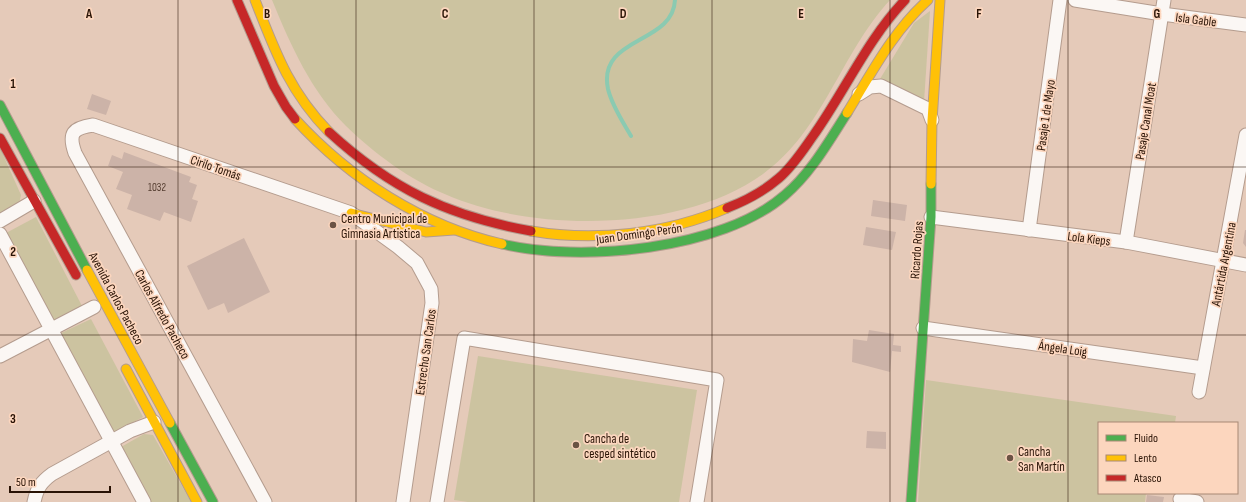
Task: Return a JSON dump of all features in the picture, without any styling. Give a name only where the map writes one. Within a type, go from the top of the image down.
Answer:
[{"type":"main road","name":"Juan Domingo Perón","points":[[237,0],[278,95],[290,113],[312,138],[335,159],[372,188],[398,203],[458,230],[494,242],[527,249],[584,253],[621,251],[656,246],[705,235],[735,224],[763,211],[783,197],[802,179],[817,158],[896,35],[910,16],[928,0]]},
{"type":"main road","name":"Juan Domingo Perón","points":[[255,0],[289,82],[301,100],[312,115],[345,146],[380,174],[402,187],[458,213],[531,230],[598,235],[642,232],[671,226],[702,217],[746,199],[779,178],[794,163],[832,110],[882,26],[892,12],[905,0]]},
{"type":"main road","name":"Ricardo Rojas","points":[[911,502],[931,217],[932,120],[940,0]]},
{"type":"main road","name":"Avenida Carlos Pacheco","points":[[0,105],[123,338],[213,502]]},
{"type":"main road","name":"Avenida Carlos Pacheco","points":[[0,138],[79,280]]},
{"type":"main road","points":[[351,213],[426,232],[458,230]]},
{"type":"main road","name":"Avenida Carlos Pacheco","points":[[122,361],[197,502]]},
{"type":"street","name":"Pasaje 1 de Mayo","points":[[1029,230],[1060,0]]},
{"type":"street","name":"Isla Gable","points":[[1075,0],[1162,14],[1246,25]]},
{"type":"street","name":"Pasaje Canal Moat","points":[[1126,242],[1164,0]]},
{"type":"street","points":[[858,95],[870,87],[881,86],[928,109],[932,120]]},
{"type":"street","name":"Cirilo Tomás","points":[[80,126],[93,125],[351,213]]},
{"type":"street","name":"Carlos Alfredo Pacheco","points":[[80,126],[73,133],[71,141],[74,153],[265,502]]},
{"type":"street","name":"Antártida Argentina","points":[[1200,392],[1203,368],[1224,261],[1246,135]]},
{"type":"street","points":[[0,221],[34,201]]},
{"type":"street","name":"Estrecho San Carlos","points":[[351,213],[398,247],[416,263],[425,276],[430,289],[432,303],[403,502]]},
{"type":"street","name":"Lola Kieps","points":[[931,217],[1126,242],[1246,265]]},
{"type":"street","points":[[0,234],[144,502]]},
{"type":"street","points":[[0,356],[94,307]]},
{"type":"street","name":"Ángela Loig","points":[[923,328],[1203,368]]},
{"type":"street","points":[[437,502],[464,338],[717,380],[697,502]]},
{"type":"street","points":[[34,502],[36,492],[41,482],[112,441],[154,422]]},
{"type":"street","points":[[1180,499],[1197,502]]},
{"type":"shaded area","points":[[272,0],[890,0],[873,21],[817,114],[801,136],[784,156],[763,174],[730,193],[693,207],[651,216],[608,220],[564,220],[522,216],[482,207],[447,195],[406,174],[381,156],[346,126],[322,98],[303,67]]},
{"type":"shaded area","points":[[930,11],[924,102],[880,79],[914,23]]},
{"type":"shaded area","points":[[0,148],[21,195],[19,204],[0,213]]},
{"type":"shaded area","points":[[36,217],[82,306],[54,322],[6,233]]},
{"type":"shaded area","points":[[91,319],[143,417],[114,433],[59,334]]},
{"type":"shaded area","name":"Cancha de cesped sintético","points":[[478,356],[697,390],[679,502],[468,502],[454,500]]},
{"type":"shaded area","name":"Cancha San Martín","points":[[926,380],[1176,416],[1175,422],[1098,422],[1098,494],[1146,494],[1145,502],[918,502]]},
{"type":"shaded area","points":[[144,434],[153,435],[191,502],[148,502],[121,447]]},
{"type":"building","points":[[92,94],[111,101],[106,115],[87,109]]},
{"type":"building","points":[[124,152],[191,177],[189,182],[197,185],[192,199],[198,201],[191,222],[164,212],[160,221],[127,209],[132,195],[116,189],[123,172],[108,166],[112,155],[122,159]]},
{"type":"building","points":[[873,200],[907,205],[905,221],[871,216]]},
{"type":"building","points":[[866,227],[896,232],[892,250],[863,245]]},
{"type":"building","points":[[1246,230],[1246,247],[1243,243]]},
{"type":"building","points":[[244,238],[270,292],[228,313],[224,303],[208,310],[187,266]]},
{"type":"building","points":[[869,330],[894,334],[893,345],[901,346],[901,352],[892,351],[890,372],[852,362],[853,339],[867,341]]},
{"type":"building","points":[[867,431],[886,432],[886,449],[866,448]]},
{"type":"building","points":[[1147,495],[1164,497],[1163,502],[1146,502]]},
{"type":"waterway","points":[[631,136],[612,102],[608,89],[608,72],[614,59],[624,49],[650,34],[662,25],[671,15],[675,0]]},
{"type":"traffic: fast","points":[[0,105],[87,270]]},
{"type":"traffic: fast","points":[[502,244],[534,250],[570,252],[609,251],[649,247],[688,240],[725,229],[758,214],[785,195],[811,167],[847,113]]},
{"type":"traffic: fast","points":[[911,502],[931,217],[931,184]]},
{"type":"traffic: fast","points":[[170,423],[213,502]]},
{"type":"traffic: slow","points":[[255,0],[284,70],[303,101],[329,132]]},
{"type":"traffic: slow","points":[[847,113],[893,39],[915,12],[928,0]]},
{"type":"traffic: slow","points":[[931,184],[932,121],[940,0]]},
{"type":"traffic: slow","points":[[295,119],[316,141],[339,161],[390,197],[416,212],[444,225],[473,236],[502,244]]},
{"type":"traffic: slow","points":[[531,231],[580,236],[630,233],[655,230],[680,224],[727,208]]},
{"type":"traffic: slow","points":[[351,213],[426,232],[454,230]]},
{"type":"traffic: slow","points":[[87,270],[170,423]]},
{"type":"traffic: slow","points":[[126,369],[197,502]]},
{"type":"traffic: jam","points":[[237,0],[274,86],[295,119]]},
{"type":"traffic: jam","points":[[727,208],[761,191],[773,183],[789,168],[825,119],[879,32],[891,15],[905,0]]},
{"type":"traffic: jam","points":[[329,132],[375,169],[422,197],[473,217],[501,225],[531,231]]},
{"type":"traffic: jam","points":[[0,138],[76,275]]},
{"type":"place","name":"Centro Municipal de Gimnasia Artistica","points":[[333,225]]},
{"type":"place","name":"Cancha de cesped sintético","points":[[576,445]]},
{"type":"place","name":"Cancha San Martín","points":[[1010,458]]}]
